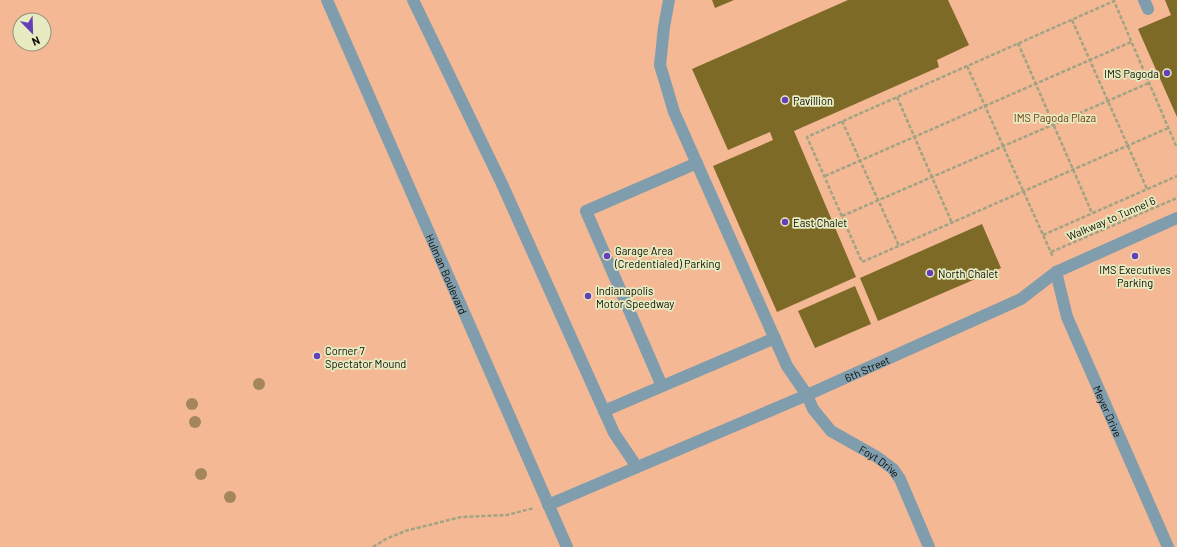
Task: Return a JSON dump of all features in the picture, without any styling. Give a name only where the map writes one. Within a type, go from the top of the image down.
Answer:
[{"type":"street","name":"Hulman Boulevard","points":[[327,0],[567,547]]},
{"type":"street","points":[[413,0],[502,184],[614,433],[637,467]]},
{"type":"street","name":"Foyt Drive","points":[[669,0],[664,27],[660,65],[674,112],[787,366],[807,394],[813,409],[830,431],[877,457],[893,469],[900,479],[929,547]]},
{"type":"street","points":[[662,386],[586,211],[697,163]]},
{"type":"street","name":"6th Street","points":[[548,504],[807,394],[1021,299],[1056,272],[1177,218]]},
{"type":"street","name":"Meyer Drive","points":[[1056,272],[1067,317],[1168,547]]},
{"type":"street","points":[[604,411],[775,338]]},
{"type":"path","points":[[1168,128],[862,262],[807,136],[1114,1],[1177,148]]},
{"type":"path","points":[[1072,20],[1147,189]]},
{"type":"path","points":[[825,176],[1131,42]]},
{"type":"path","points":[[1018,43],[1092,213]]},
{"type":"path","points":[[967,66],[1052,252],[1056,272]]},
{"type":"path","points":[[842,216],[1149,83]]},
{"type":"path","points":[[897,97],[952,223]]},
{"type":"path","points":[[842,121],[899,246]]},
{"type":"path","points":[[1043,235],[1177,176]]},
{"type":"path","name":"Walkway to Tunnel 6","points":[[1052,252],[1177,198]]},
{"type":"path","points":[[373,547],[405,530],[461,517],[507,515],[548,504]]},
{"type":"green space","name":"Indianapolis Motor Speedway","points":[[0,0],[1177,0],[1177,547],[0,547]]},
{"type":"building","points":[[712,0],[734,0],[715,8]]},
{"type":"building","points":[[848,0],[948,0],[969,45],[937,60],[939,67],[794,131],[856,277],[777,312],[713,166],[773,140],[770,132],[728,150],[692,69]]},
{"type":"building","name":"IMS Pagoda","points":[[1165,0],[1177,0],[1177,117],[1138,29],[1171,15]]},
{"type":"building","name":"North Chalet","points":[[982,224],[1001,268],[878,321],[860,278]]},
{"type":"building","points":[[855,286],[871,324],[815,348],[798,311]]},
{"type":"place","name":"IMS Pagoda","points":[[1167,73]]},
{"type":"place","name":"Pavillion","points":[[785,100]]},
{"type":"place","name":"East Chalet","points":[[785,222]]},
{"type":"place","name":"Garage Area (Credentialed) Parking","points":[[607,256]]},
{"type":"place","name":"IMS Executives Parking","points":[[1135,256]]},
{"type":"place","name":"North Chalet","points":[[930,273]]},
{"type":"place","name":"Indianapolis Motor Speedway","points":[[588,296]]},
{"type":"place","name":"Corner 7 Spectator Mound","points":[[317,356]]},
{"type":"park label","name":"IMS Pagoda Plaza","points":[[1055,117]]}]
